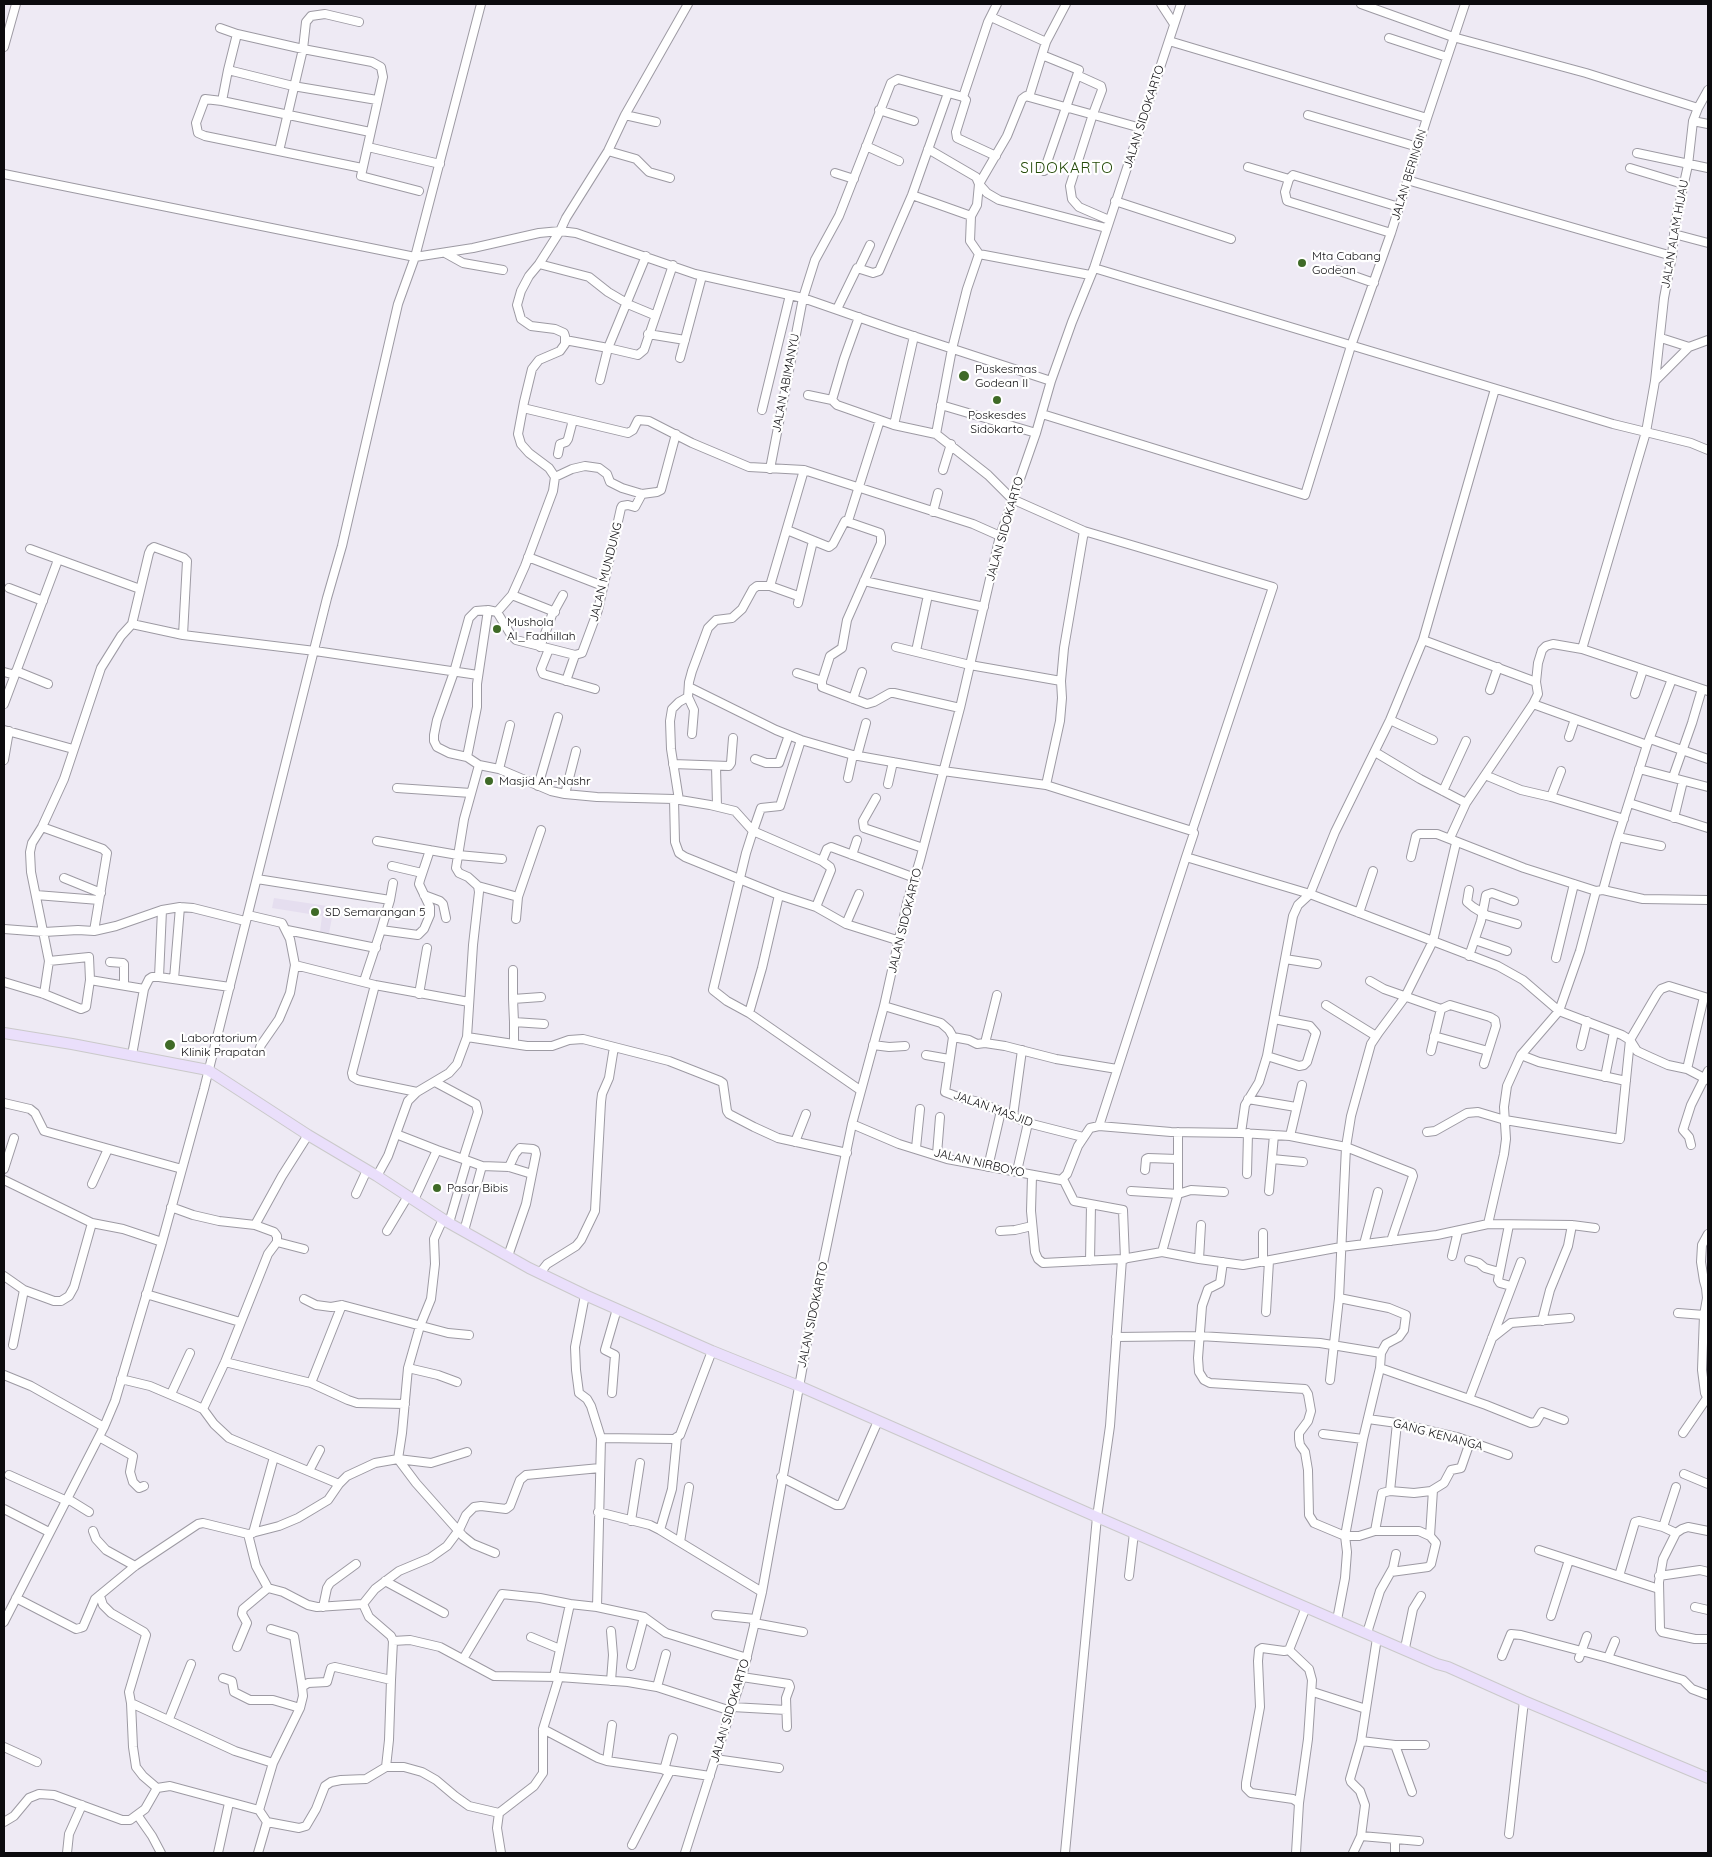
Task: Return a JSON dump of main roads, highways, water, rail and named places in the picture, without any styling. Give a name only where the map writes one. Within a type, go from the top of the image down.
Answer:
[{"type":"main road","points":[[4,1033],[208,1070],[446,1221],[508,1256],[585,1295],[1524,1701],[1708,1778]]},
{"type":"place","name":"Mta Cabang Godean","points":[[1302,263]]},
{"type":"place","name":"Puskesmas Godean II","points":[[964,376]]},
{"type":"place","name":"Poskesdes Sidokarto","points":[[997,400]]},
{"type":"place","name":"Mushola Al_Fadhillah","points":[[497,629]]},
{"type":"place","name":"Masjid An-Nashr","points":[[489,781]]},
{"type":"place","name":"SD Semarangan 5","points":[[315,912]]},
{"type":"place","name":"Laboratorium Klinik Prapatan","points":[[170,1045]]},
{"type":"place","name":"Pasar Bibis","points":[[437,1188]]},
{"type":"district","name":"SIDOKARTO","points":[[1067,168]]}]
